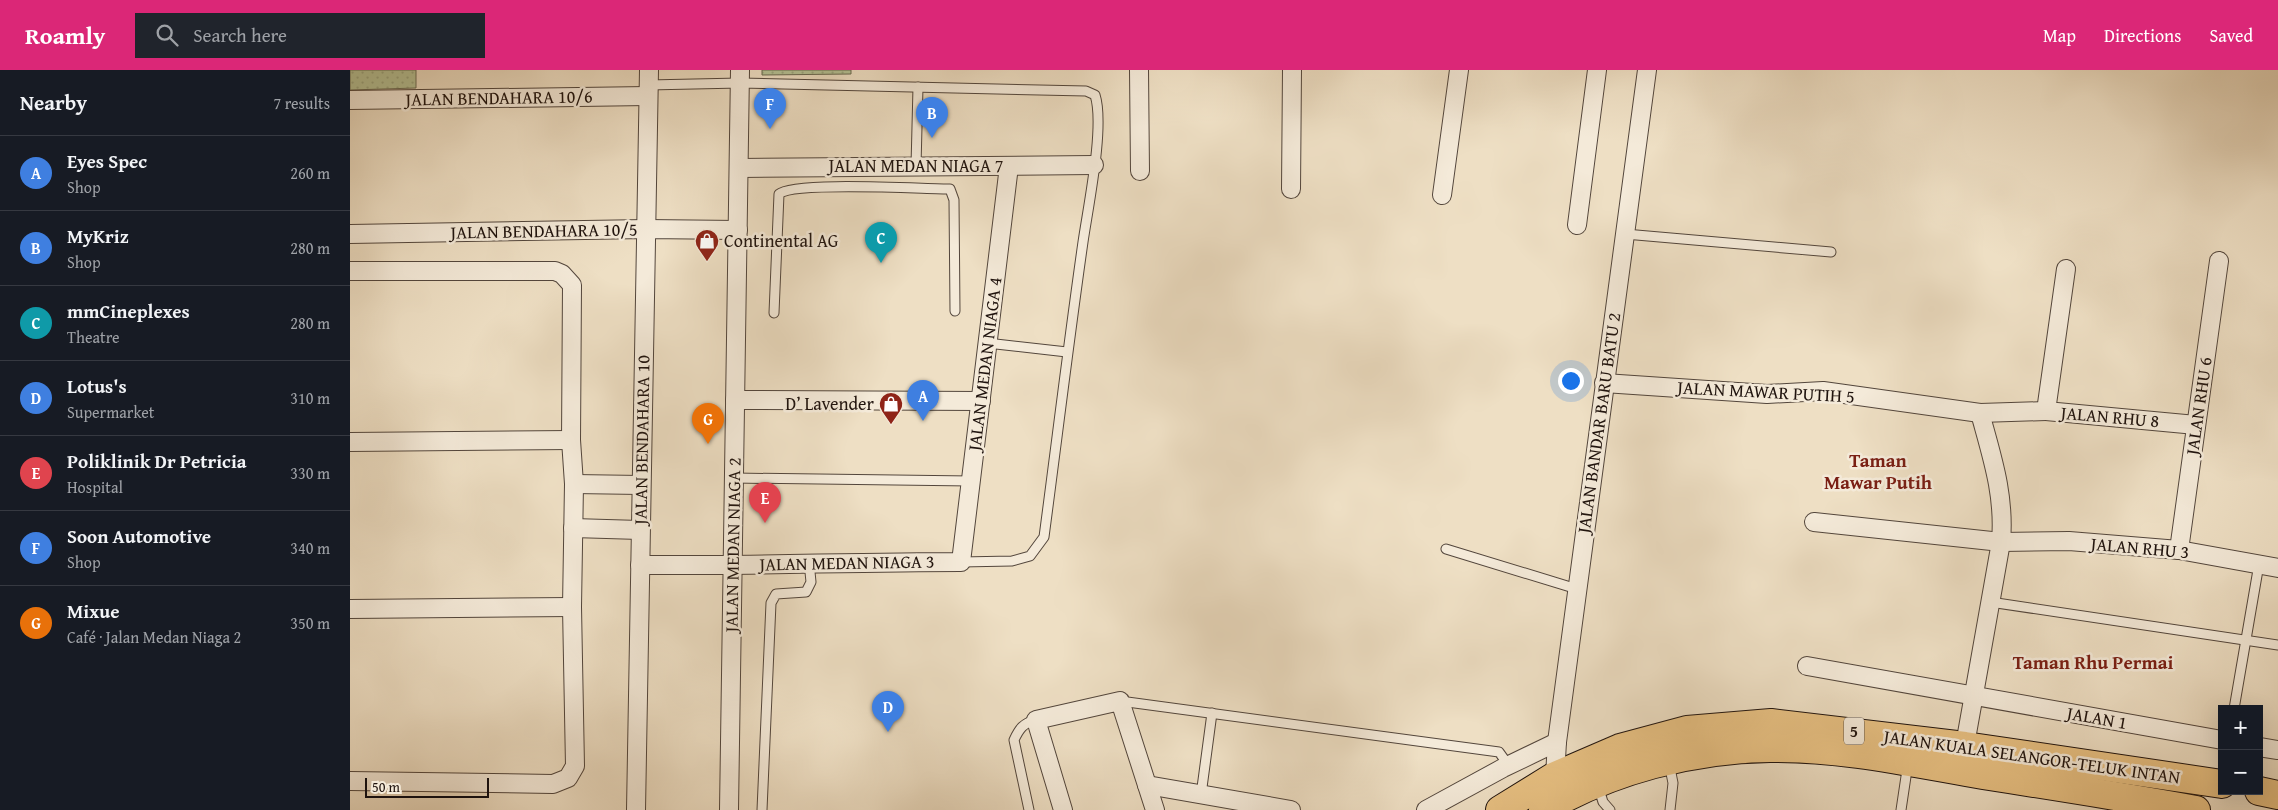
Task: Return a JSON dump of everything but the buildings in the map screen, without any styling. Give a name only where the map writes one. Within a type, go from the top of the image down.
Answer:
[{"type":"highway","name":"JALAN KUALA SELANGOR-TELUK INTAN","points":[[1500,810],[1555,776],[1620,748],[1687,730],[1771,723],[1962,758],[2186,809]]},
{"type":"highway","name":"JALAN KUALA SELANGOR-TELUK INTAN","points":[[1543,810],[1569,795],[1628,771],[1693,755],[1770,748],[1857,754],[1908,763],[1962,758],[2218,782]]},
{"type":"highway","points":[[2263,792],[2278,795]]},
{"type":"street","points":[[1139,70],[1140,171]]},
{"type":"street","points":[[1291,189],[1292,70]]},
{"type":"street","points":[[1442,195],[1459,70]]},
{"type":"street","points":[[1577,225],[1597,70]]},
{"type":"street","name":"JALAN BANDAR BARU BATU 2","points":[[1555,776],[1557,742],[1647,70]]},
{"type":"street","name":"JALAN MEDAN NIAGA 2","points":[[729,810],[740,76]]},
{"type":"street","name":"JALAN BENDAHARA 10/6","points":[[350,100],[648,84]]},
{"type":"street","name":"JALAN BENDAHARA 10","points":[[636,810],[648,84]]},
{"type":"street","name":"JALAN MEDAN NIAGA 7","points":[[739,168],[1094,165]]},
{"type":"street","name":"JALAN MEDAN NIAGA 4","points":[[961,562],[1009,166]]},
{"type":"street","name":"JALAN BENDAHARA 10/5","points":[[350,234],[646,229],[738,230]]},
{"type":"street","name":"JALAN RHU 6","points":[[2180,550],[2220,262]]},
{"type":"street","name":"JALAN RHU 8","points":[[2066,269],[2046,411],[2196,424]]},
{"type":"street","points":[[350,271],[556,271],[568,279],[573,292],[571,440],[574,484],[572,607],[575,766],[568,778],[553,784],[350,781]]},
{"type":"street","name":"JALAN MAWAR PUTIH 5","points":[[1604,383],[1767,394],[1823,391],[1980,413],[2046,411]]},
{"type":"street","points":[[735,400],[981,401]]},
{"type":"street","points":[[1962,758],[2001,542],[2003,518],[2001,493],[1980,413]]},
{"type":"street","points":[[350,442],[571,440]]},
{"type":"street","points":[[574,484],[641,485]]},
{"type":"street","name":"JALAN RHU 3","points":[[1814,522],[2001,542],[2069,542],[2180,550],[2278,568]]},
{"type":"street","points":[[573,528],[640,530]]},
{"type":"street","name":"JALAN MEDAN NIAGA 3","points":[[640,565],[733,566],[809,562],[961,562]]},
{"type":"street","points":[[350,609],[572,607]]},
{"type":"street","name":"JALAN 1","points":[[1807,666],[2218,739]]},
{"type":"street","points":[[1063,810],[1036,720],[1120,700],[1155,810]]},
{"type":"street","points":[[1426,810],[1503,768],[1557,742]]},
{"type":"street","points":[[2263,748],[2278,750]]},
{"type":"street","points":[[1147,786],[1291,810]]},
{"type":"lane","points":[[648,84],[740,76],[918,87],[1086,91],[1095,95],[1099,107],[1094,165],[1067,352],[1044,537],[1030,556],[1012,562],[961,562]]},
{"type":"lane","points":[[916,166],[918,87]]},
{"type":"lane","points":[[774,313],[779,194],[784,189],[817,187],[950,189],[954,200],[955,311]]},
{"type":"lane","points":[[1625,234],[1831,252]]},
{"type":"lane","points":[[987,344],[1067,352]]},
{"type":"lane","points":[[734,478],[971,481]]},
{"type":"lane","points":[[1446,549],[1577,589]]},
{"type":"lane","points":[[762,810],[771,603],[776,594],[806,592],[811,582],[809,562]]},
{"type":"lane","points":[[2235,705],[2258,564]]},
{"type":"lane","points":[[1990,602],[2278,645]]},
{"type":"lane","points":[[1120,700],[1499,752],[1504,759],[1503,768]]},
{"type":"lane","points":[[1201,794],[1212,713]]},
{"type":"lane","points":[[1029,810],[1014,740],[1019,730],[1027,722],[1036,720]]},
{"type":"lane","points":[[1669,761],[1673,783],[1670,810]]},
{"type":"lane","points":[[1901,810],[1908,763]]},
{"type":"lane","points":[[1597,784],[1604,802],[1610,810]]},
{"type":"green space","points":[[350,70],[416,70],[416,88],[350,90]]},
{"type":"green space","points":[[762,70],[851,70],[851,74],[762,75]]},
{"type":"place","name":"Soon Automotive","points":[[770,129]]},
{"type":"place","name":"MyKriz","points":[[932,138]]},
{"type":"place","name":"Continental AG","points":[[707,262]]},
{"type":"place","name":"mmCineplexes","points":[[881,263]]},
{"type":"place","name":"Eyes Spec","points":[[923,421]]},
{"type":"place","name":"D’ Lavender","points":[[891,425]]},
{"type":"place","name":"Mixue","points":[[708,444]]},
{"type":"place","name":"Poliklinik Dr Petricia","points":[[765,523]]},
{"type":"place","name":"Lotus's","points":[[888,732]]},
{"type":"district","name":"Taman Mawar Putih","points":[[1878,471]]},
{"type":"district","name":"Taman Rhu Permai","points":[[2093,662]]}]
